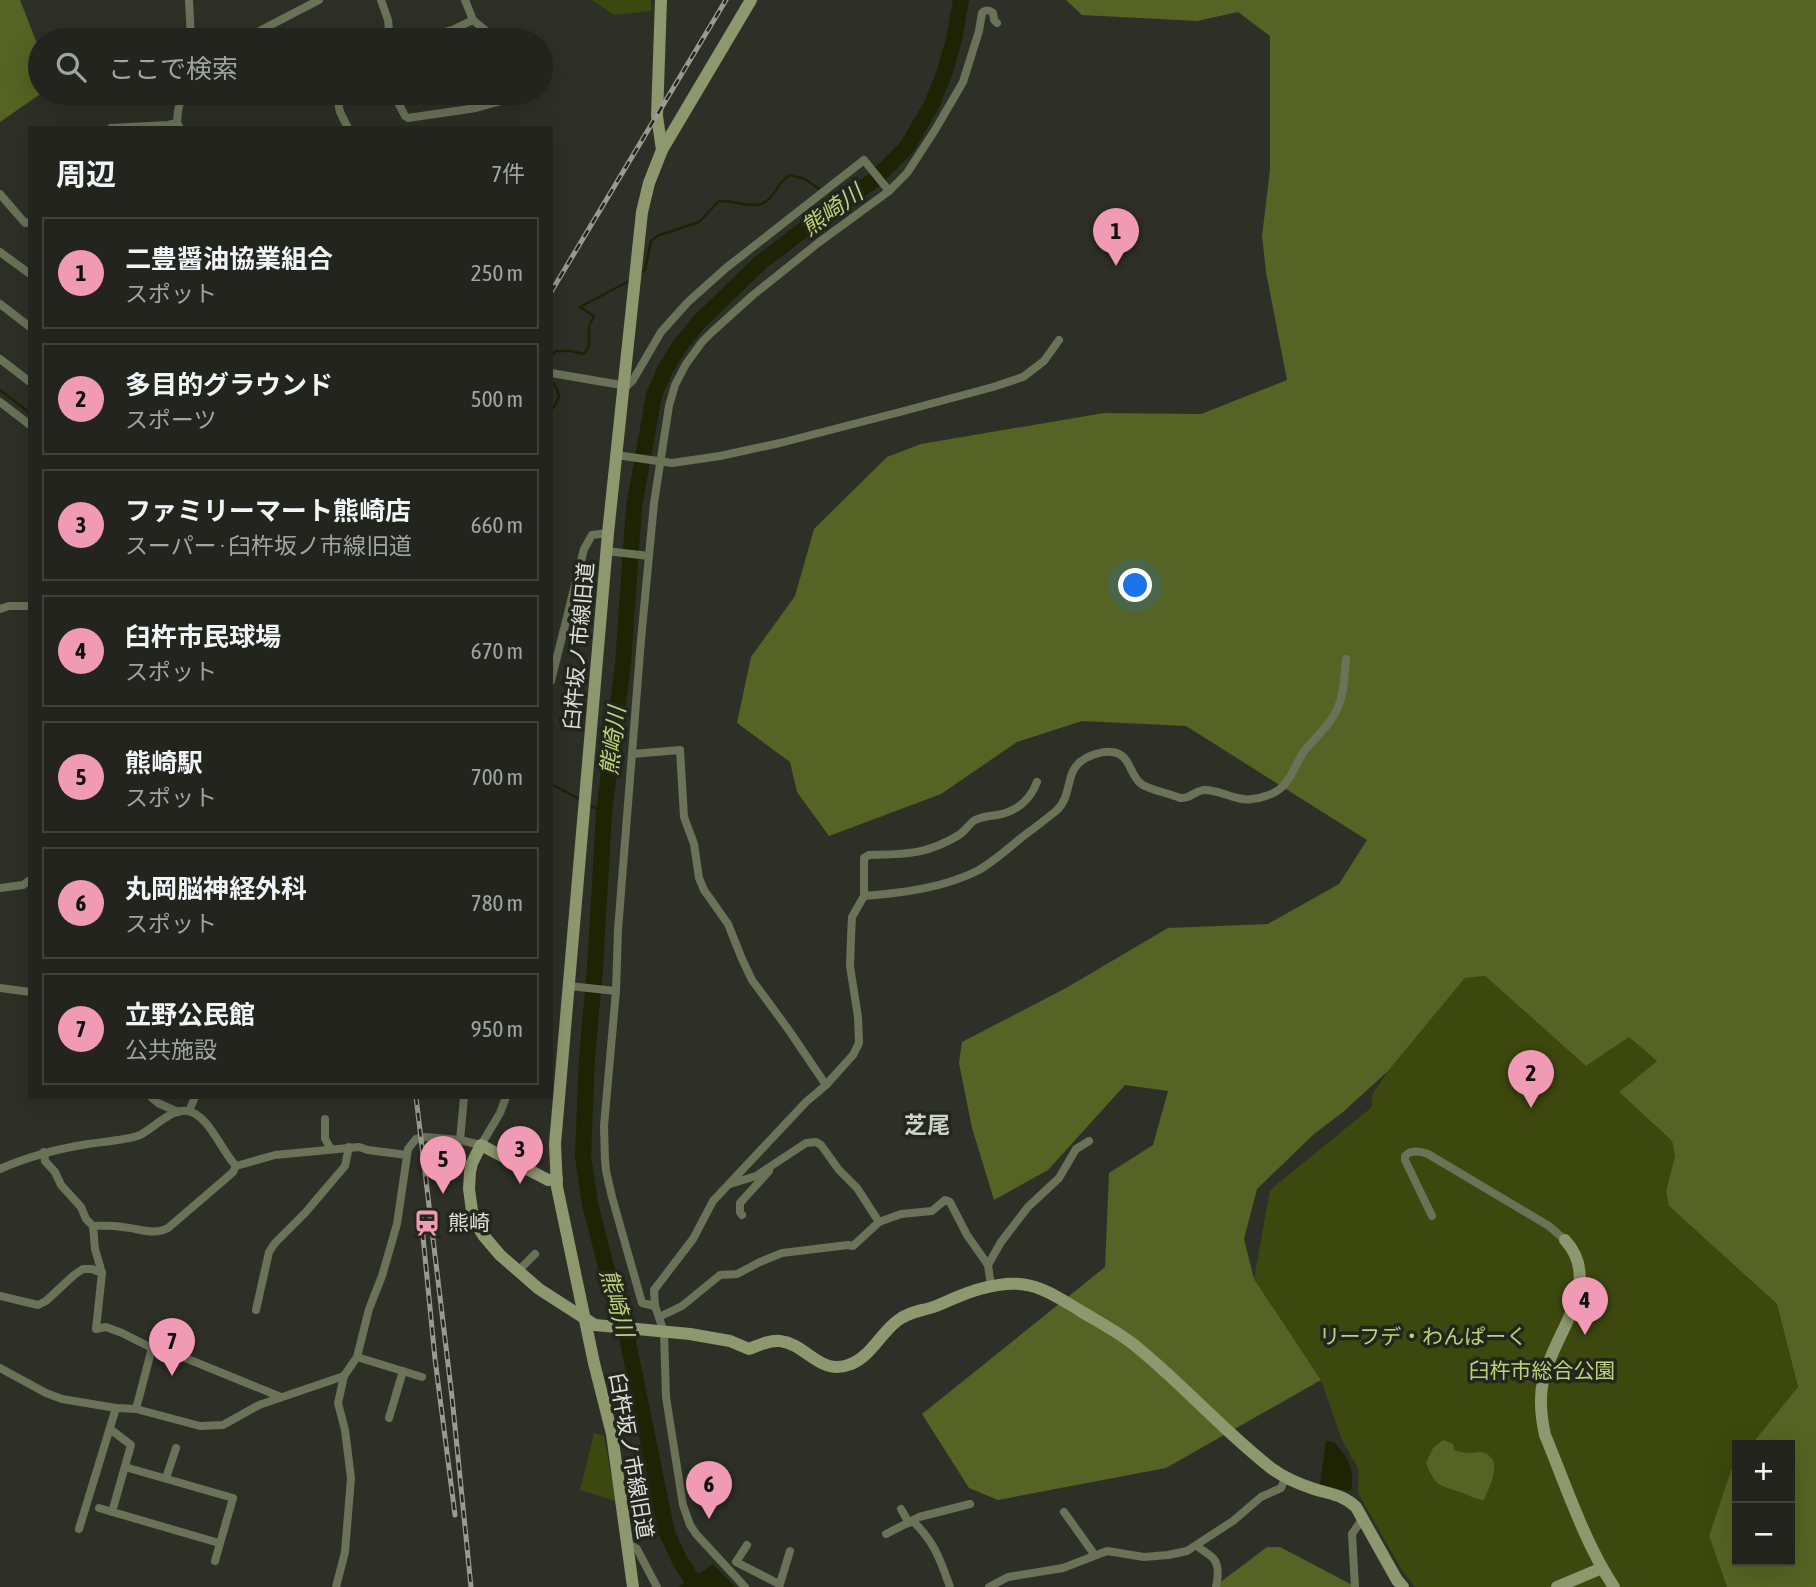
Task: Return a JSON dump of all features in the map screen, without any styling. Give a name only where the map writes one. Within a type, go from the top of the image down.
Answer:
[{"type":"street","points":[[190,0],[191,28]]},
{"type":"street","points":[[265,28],[319,0]]},
{"type":"street","points":[[381,0],[389,28]]},
{"type":"street","points":[[465,0],[473,20],[483,28]]},
{"type":"street","name":"臼杵坂ノ市線旧道","points":[[633,1587],[612,1434],[591,1323],[557,1179],[555,1144],[561,1063],[571,986],[585,790],[610,551],[608,533],[620,456],[623,386],[633,290],[645,198],[662,149],[657,116],[661,0]]},
{"type":"street","points":[[662,149],[751,0]]},
{"type":"street","points":[[655,1306],[642,1303],[612,1197],[605,1160],[604,1126],[648,556],[672,395],[686,365],[702,342],[724,320],[907,173],[963,82],[982,13],[990,11],[998,23]]},
{"type":"street","points":[[456,28],[473,20]]},
{"type":"street","points":[[149,126],[178,125],[179,105]]},
{"type":"street","points":[[339,105],[347,126]]},
{"type":"street","points":[[399,105],[408,118],[490,105]]},
{"type":"street","points":[[553,373],[623,386],[630,384],[661,332],[688,302],[726,268],[864,160],[888,190]]},
{"type":"street","points":[[0,194],[25,223],[28,222]]},
{"type":"street","points":[[0,252],[28,273]]},
{"type":"street","points":[[0,304],[28,325]]},
{"type":"street","points":[[620,456],[672,463],[720,456],[993,387],[1023,377],[1045,361],[1059,340]]},
{"type":"street","points":[[0,359],[28,380]]},
{"type":"street","points":[[0,402],[28,423]]},
{"type":"street","points":[[553,673],[584,549],[592,535],[608,533]]},
{"type":"street","points":[[610,551],[648,556]]},
{"type":"street","points":[[0,609],[28,606]]},
{"type":"street","points":[[864,896],[919,889],[953,881],[988,864],[1062,806],[1076,765],[1093,755],[1108,752],[1120,754],[1126,759],[1139,782],[1180,798],[1205,790],[1252,800],[1281,789],[1338,708],[1344,685],[1346,659]]},
{"type":"street","points":[[632,754],[680,750],[684,817],[694,844],[699,878],[704,890],[728,924],[752,980],[825,1086]]},
{"type":"street","points":[[745,1587],[696,1534],[683,1505],[666,1397],[654,1290],[693,1239],[713,1201],[806,1102],[825,1086],[853,1055],[859,1043],[850,965],[852,916],[864,896],[864,858],[869,855],[919,853],[936,848],[962,833],[978,819],[1009,813],[1033,792],[1037,782]]},
{"type":"street","points":[[0,888],[23,885],[28,881]]},
{"type":"street","points":[[571,986],[615,991]]},
{"type":"street","points":[[0,988],[28,992]]},
{"type":"street","points":[[153,1099],[178,1112]]},
{"type":"street","points":[[189,1111],[194,1099]]},
{"type":"street","points":[[460,1140],[464,1099]]},
{"type":"street","points":[[505,1099],[472,1163],[469,1189],[473,1218],[483,1235],[539,1289],[591,1323],[730,1341],[749,1349],[770,1341],[782,1341],[798,1347],[825,1366],[836,1367],[851,1364],[863,1357],[887,1329],[915,1311],[991,1286],[1019,1283],[1038,1287],[1131,1343],[1273,1469],[1303,1485],[1348,1500],[1356,1507],[1397,1580],[1404,1587]]},
{"type":"street","points":[[0,1169],[44,1152],[138,1136],[178,1112],[189,1111],[206,1123],[227,1157],[236,1166]]},
{"type":"street","points":[[325,1119],[325,1139],[331,1149]]},
{"type":"street","points":[[336,1587],[345,1552],[351,1486],[345,1430],[338,1403],[344,1376],[357,1357],[369,1309],[385,1269],[397,1224],[408,1149],[412,1142],[421,1137],[460,1140],[481,1145],[548,1180],[557,1179]]},
{"type":"street","points":[[730,1184],[748,1180],[806,1143],[816,1142],[857,1188],[879,1222]]},
{"type":"street","points":[[988,1265],[1001,1242],[1028,1207],[1059,1178],[1076,1149],[1089,1142]]},
{"type":"street","points":[[256,1310],[269,1252],[345,1166],[349,1147]]},
{"type":"street","points":[[93,1226],[117,1226],[161,1232],[224,1180],[236,1166],[275,1155],[359,1147],[407,1156]]},
{"type":"street","points":[[1432,1216],[1405,1160],[1407,1153],[1416,1150],[1428,1154],[1549,1226],[1565,1240],[1577,1256],[1577,1299],[1543,1378],[1540,1405],[1545,1435],[1602,1567],[1614,1587]]},
{"type":"street","points":[[44,1152],[45,1161],[55,1172],[61,1185],[81,1206],[86,1219],[93,1226],[95,1249],[102,1273],[96,1329],[106,1327],[152,1348],[173,1353],[281,1397]]},
{"type":"street","points":[[742,1215],[740,1203],[773,1166]]},
{"type":"street","points":[[659,1317],[682,1306],[718,1276],[737,1274],[782,1253],[853,1246],[879,1222],[901,1214],[932,1211],[945,1200],[948,1200],[967,1235],[988,1265],[991,1286]]},
{"type":"street","points":[[519,1270],[535,1254]]},
{"type":"street","points":[[0,1296],[38,1305],[83,1269],[102,1273]]},
{"type":"street","points":[[136,1409],[152,1348]]},
{"type":"street","points":[[357,1357],[422,1377]]},
{"type":"street","points":[[3,1368],[46,1393],[62,1399],[136,1409],[200,1426],[223,1425],[259,1405],[344,1376]]},
{"type":"street","points":[[389,1418],[403,1371]]},
{"type":"street","points":[[79,1529],[116,1408]]},
{"type":"street","points":[[110,1429],[131,1445],[112,1512]]},
{"type":"street","points":[[166,1478],[176,1448]]},
{"type":"street","points":[[125,1466],[233,1497],[215,1561]]},
{"type":"street","points":[[989,1587],[1008,1577],[1063,1568],[1107,1550],[1144,1557],[1187,1551],[1233,1521],[1261,1497],[1280,1488],[1286,1476]]},
{"type":"street","points":[[886,1534],[919,1517],[970,1504]]},
{"type":"street","points":[[99,1508],[219,1543]]},
{"type":"street","points":[[901,1509],[934,1546],[950,1587]]},
{"type":"street","points":[[1064,1512],[1094,1555]]},
{"type":"street","points":[[1355,1587],[1352,1534],[1363,1518]]},
{"type":"street","points":[[627,1543],[637,1549],[657,1587]]},
{"type":"street","points":[[747,1545],[736,1562],[779,1585],[790,1551]]},
{"type":"street","points":[[1197,1546],[1216,1561],[1216,1587]]},
{"type":"street","points":[[1557,1587],[1602,1567]]},
{"type":"green space","points":[[0,0],[20,0],[31,28],[28,28],[28,103],[0,122]]},
{"type":"green space","points":[[592,0],[651,0],[651,11],[614,15]]},
{"type":"green space","points":[[1066,0],[1816,0],[1816,1587],[1727,1587],[1709,1536],[1732,1469],[1732,1566],[1795,1566],[1795,1440],[1755,1440],[1798,1387],[1777,1304],[1669,1206],[1666,1191],[1675,1156],[1672,1141],[1619,1092],[1657,1061],[1629,1037],[1586,1066],[1485,976],[1465,978],[1388,1071],[1314,1134],[1257,1189],[1244,1239],[1254,1279],[1321,1380],[1166,1468],[998,1500],[969,1488],[922,1414],[1105,1267],[1109,1173],[1153,1145],[1168,1091],[1125,1085],[1048,1170],[994,1200],[972,1128],[959,1063],[962,1042],[1066,988],[1168,928],[1268,924],[1339,884],[1367,840],[1186,726],[1082,721],[1017,742],[941,794],[829,836],[797,792],[790,762],[737,723],[751,657],[795,596],[814,529],[887,457],[921,444],[1104,413],[1201,414],[1287,380],[1266,272],[1262,236],[1270,170],[1270,36],[1238,12],[1197,21],[1082,15]]},
{"type":"green space","name":"臼杵市総合公園","points":[[1485,976],[1586,1066],[1629,1036],[1657,1061],[1619,1092],[1672,1141],[1675,1156],[1666,1190],[1669,1206],[1777,1304],[1798,1388],[1755,1440],[1732,1440],[1732,1469],[1709,1536],[1727,1587],[1415,1587],[1403,1572],[1358,1493],[1359,1470],[1342,1440],[1321,1380],[1254,1279],[1270,1190],[1372,1107],[1372,1095],[1388,1071],[1465,978]]},
{"type":"green space","points":[[594,1433],[604,1436],[616,1501],[580,1490]]},
{"type":"green space","points":[[1443,1440],[1453,1444],[1454,1450],[1481,1452],[1493,1460],[1494,1473],[1484,1500],[1444,1487],[1433,1477],[1426,1463],[1433,1448]]},
{"type":"green space","points":[[1267,1547],[1280,1547],[1356,1587],[1214,1587]]},
{"type":"shaded area","points":[[1326,1441],[1334,1442],[1349,1464],[1352,1483],[1349,1491],[1320,1485]]},
{"type":"shaded area","points":[[713,1564],[735,1587],[678,1587]]},
{"type":"waterway","name":"熊崎川","points":[[697,1587],[680,1561],[667,1533],[627,1337],[590,1204],[583,1156],[604,813],[623,664],[634,507],[654,395],[678,348],[699,322],[761,262],[836,205],[873,181],[907,147],[932,104],[944,74],[954,40],[961,0]]},
{"type":"waterway","points":[[639,274],[645,270],[651,241],[657,236],[699,222],[719,201],[761,204],[769,199],[790,175],[805,179],[819,189]]},
{"type":"waterway","points":[[553,354],[556,351],[584,354],[589,346],[589,326],[594,316],[580,307],[631,280]]},
{"type":"waterway","points":[[553,383],[559,397],[553,408]]},
{"type":"waterway","points":[[0,390],[28,411]]},
{"type":"waterway","points":[[553,785],[579,799]]},
{"type":"waterway","points":[[588,804],[604,813]]},
{"type":"railway","points":[[553,289],[726,0]]},
{"type":"railway","points":[[416,1099],[452,1397],[471,1587]]},
{"type":"railway","points":[[421,1216],[435,1359],[455,1515]]},
{"type":"place","name":"二豊醤油協業組合","points":[[1116,266]]},
{"type":"place","name":"多目的グラウンド","points":[[1531,1108]]},
{"type":"place","name":"ファミリーマート熊崎店","points":[[520,1184]]},
{"type":"place","name":"熊崎駅","points":[[443,1194]]},
{"type":"place","name":"熊崎","points":[[427,1223]]},
{"type":"place","name":"臼杵市民球場","points":[[1585,1335]]},
{"type":"place","name":"立野公民館","points":[[172,1376]]},
{"type":"place","name":"丸岡脳神経外科","points":[[709,1519]]},
{"type":"district","name":"芝尾","points":[[927,1125]]},
{"type":"park label","name":"リーフデ・わんぱーく","points":[[1423,1337]]}]
